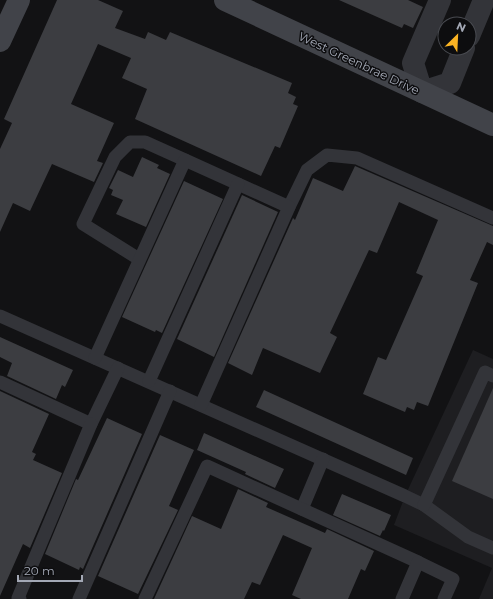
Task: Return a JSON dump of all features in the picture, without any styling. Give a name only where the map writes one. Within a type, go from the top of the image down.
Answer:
[{"type":"street","points":[[0,42],[19,0]]},
{"type":"street","name":"West Greenbrae Drive","points":[[225,0],[493,125]]},
{"type":"street","points":[[440,0],[414,63],[422,92],[450,83],[461,56]]},
{"type":"street","points":[[477,17],[484,0]]},
{"type":"lane","points":[[140,259],[83,224],[115,157],[130,142],[145,142],[289,207]]},
{"type":"lane","points":[[201,405],[307,170],[326,155],[356,158],[493,218]]},
{"type":"lane","points":[[95,358],[185,160]]},
{"type":"lane","points":[[149,381],[238,184]]},
{"type":"lane","points":[[0,316],[149,381],[424,505],[468,537],[493,548]]},
{"type":"lane","points":[[20,599],[18,598],[91,424],[118,368]]},
{"type":"lane","points":[[424,505],[485,372],[493,376]]},
{"type":"lane","points":[[0,382],[91,424]]},
{"type":"lane","points":[[79,599],[170,391]]},
{"type":"lane","points":[[302,509],[323,459]]},
{"type":"lane","points":[[145,599],[207,466],[453,579],[444,599]]},
{"type":"lane","points":[[402,599],[418,562]]},
{"type":"shaded area","points":[[473,350],[493,359],[493,599],[479,599],[492,568],[394,525],[405,496]]},
{"type":"building","points":[[57,0],[98,0],[123,11],[115,28],[145,39],[148,32],[166,40],[170,32],[292,83],[288,93],[296,97],[293,104],[298,106],[280,148],[275,146],[261,176],[135,119],[147,89],[122,78],[131,58],[98,44],[71,104],[114,123],[97,161],[103,163],[94,182],[52,164],[30,211],[13,203],[0,232],[0,149],[12,123],[4,119]]},
{"type":"building","points":[[339,0],[408,0],[423,7],[413,28],[404,24],[402,28]]},
{"type":"building","points":[[142,157],[159,165],[157,168],[170,174],[146,227],[116,214],[123,200],[111,195],[113,190],[109,188],[118,170],[133,177]]},
{"type":"building","points":[[355,166],[493,226],[493,245],[487,242],[470,280],[478,283],[428,406],[417,402],[414,410],[407,407],[405,412],[363,394],[378,357],[386,360],[423,276],[416,273],[438,220],[399,202],[377,253],[369,250],[330,333],[337,337],[320,373],[263,348],[252,375],[228,363],[293,218],[295,220],[313,178],[343,191]]},
{"type":"building","points":[[184,181],[223,199],[162,333],[156,330],[155,332],[122,317]]},
{"type":"building","points":[[242,195],[278,212],[214,357],[177,339]]},
{"type":"building","points":[[0,337],[73,370],[65,387],[62,385],[56,399],[7,376],[12,363],[0,357]]},
{"type":"building","points":[[493,388],[493,499],[452,481]]},
{"type":"building","points":[[264,390],[413,458],[406,475],[256,407]]},
{"type":"building","points":[[0,391],[49,414],[32,452],[36,454],[33,460],[62,473],[30,548],[23,544],[0,596]]},
{"type":"building","points":[[107,418],[142,434],[83,569],[80,567],[79,570],[45,554],[76,479],[78,480]]},
{"type":"building","points":[[204,433],[284,469],[275,488],[245,474],[246,472],[197,450]]},
{"type":"building","points":[[160,435],[194,450],[169,506],[178,510],[138,594],[98,576]]},
{"type":"building","points":[[238,489],[268,503],[266,507],[325,533],[327,529],[374,551],[365,571],[361,569],[348,599],[301,599],[292,595],[312,548],[283,535],[260,585],[252,582],[244,599],[154,599],[192,516],[221,529]]},
{"type":"building","points":[[342,494],[391,515],[384,531],[383,530],[380,536],[333,515]]}]
